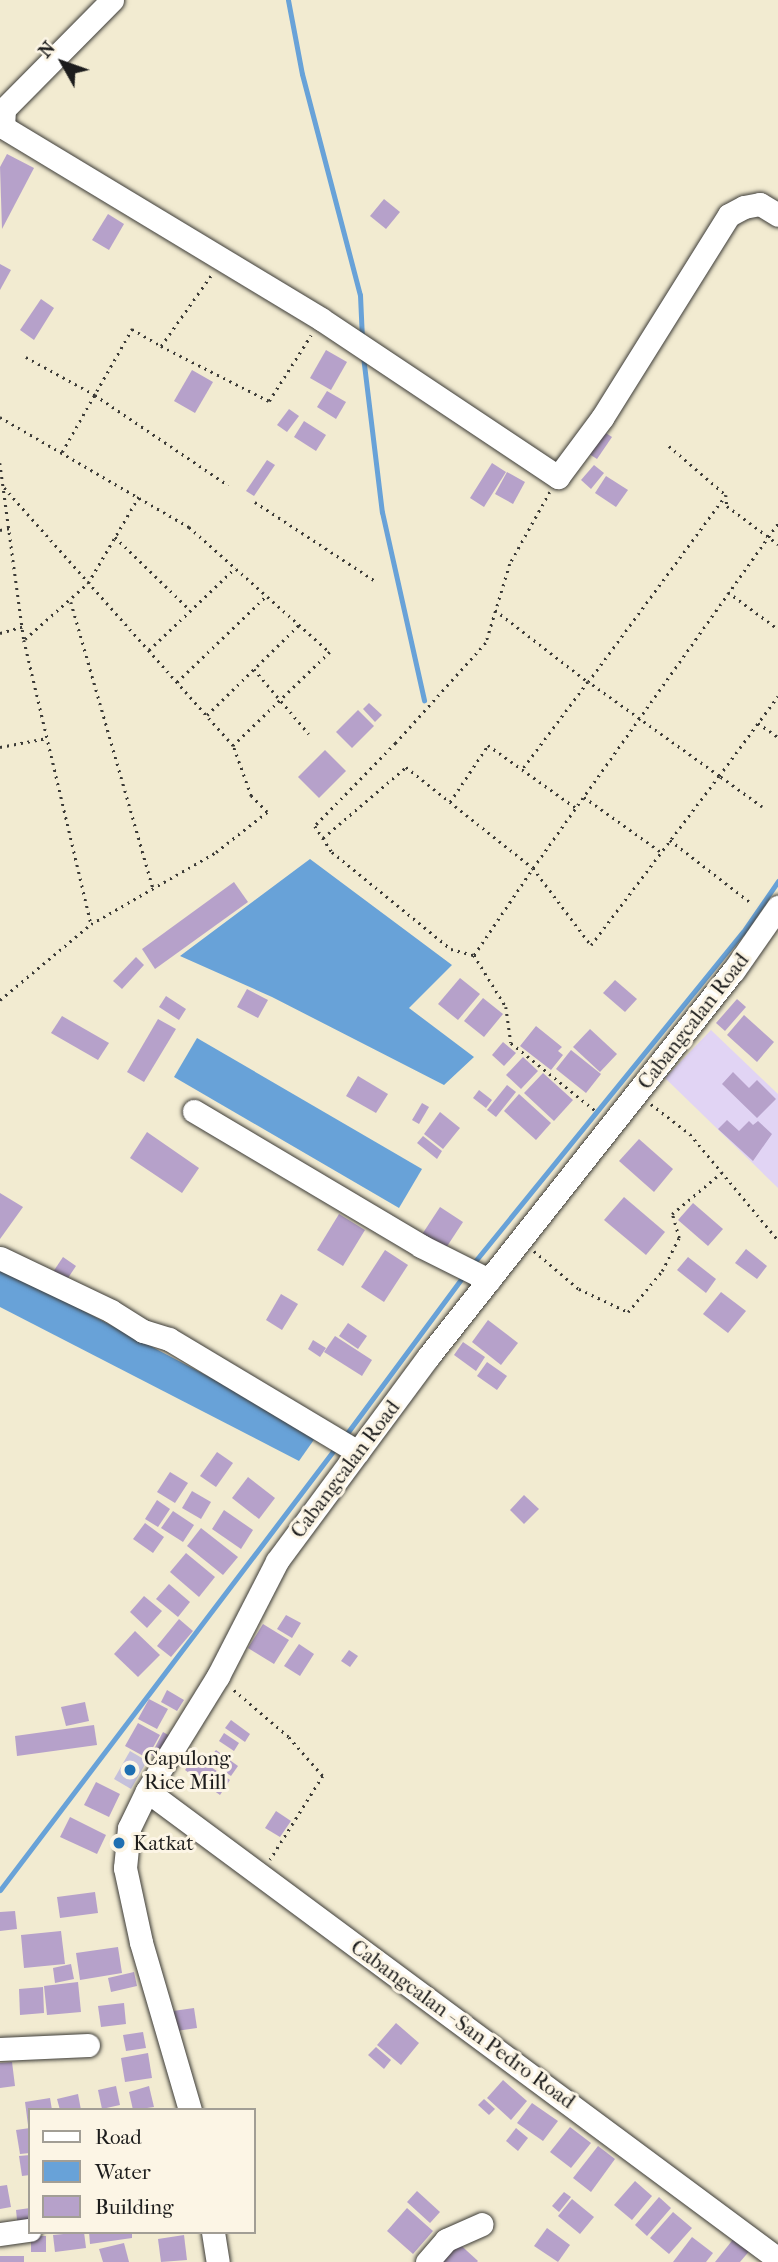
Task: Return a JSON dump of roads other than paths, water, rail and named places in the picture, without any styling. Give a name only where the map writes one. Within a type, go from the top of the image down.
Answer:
[{"type":"street","points":[[112,0],[4,109],[3,127],[321,319],[558,477],[603,418],[729,215],[744,207],[760,204],[778,215]]},
{"type":"street","name":"Cabangcalan Road","points":[[189,2108],[141,1942],[125,1868],[129,1828],[147,1791],[218,1676],[277,1561],[346,1443],[473,1273],[521,1240],[734,970],[778,907]]},
{"type":"street","points":[[194,1111],[473,1273]]},
{"type":"street","points":[[0,1258],[111,1311],[143,1331],[169,1339],[346,1443]]},
{"type":"street","name":"Cabangcalan - San Pedro Road","points":[[147,1791],[778,2259]]},
{"type":"street","points":[[0,2049],[88,2045]]},
{"type":"street","points":[[427,2262],[446,2240],[482,2224]]},
{"type":"street","points":[[0,2234],[28,2230]]},
{"type":"street","points":[[213,2234],[218,2262]]},
{"type":"water","points":[[310,859],[452,965],[409,1008],[474,1057],[444,1085],[272,997],[180,956]]},
{"type":"water","points":[[197,1038],[422,1169],[399,1208],[174,1077]]},
{"type":"water","points":[[0,1267],[318,1434],[299,1461],[0,1307]]},
{"type":"waterway","points":[[288,0],[302,74],[360,295],[362,339]]},
{"type":"waterway","points":[[363,356],[382,512],[424,700]]},
{"type":"waterway","points":[[472,1265],[743,932],[778,881]]},
{"type":"waterway","points":[[345,1436],[464,1275]]},
{"type":"waterway","points":[[0,1890],[337,1446]]},
{"type":"place","name":"Capulong Rice Mill","points":[[130,1770]]},
{"type":"place","name":"Katkat","points":[[119,1843]]}]
